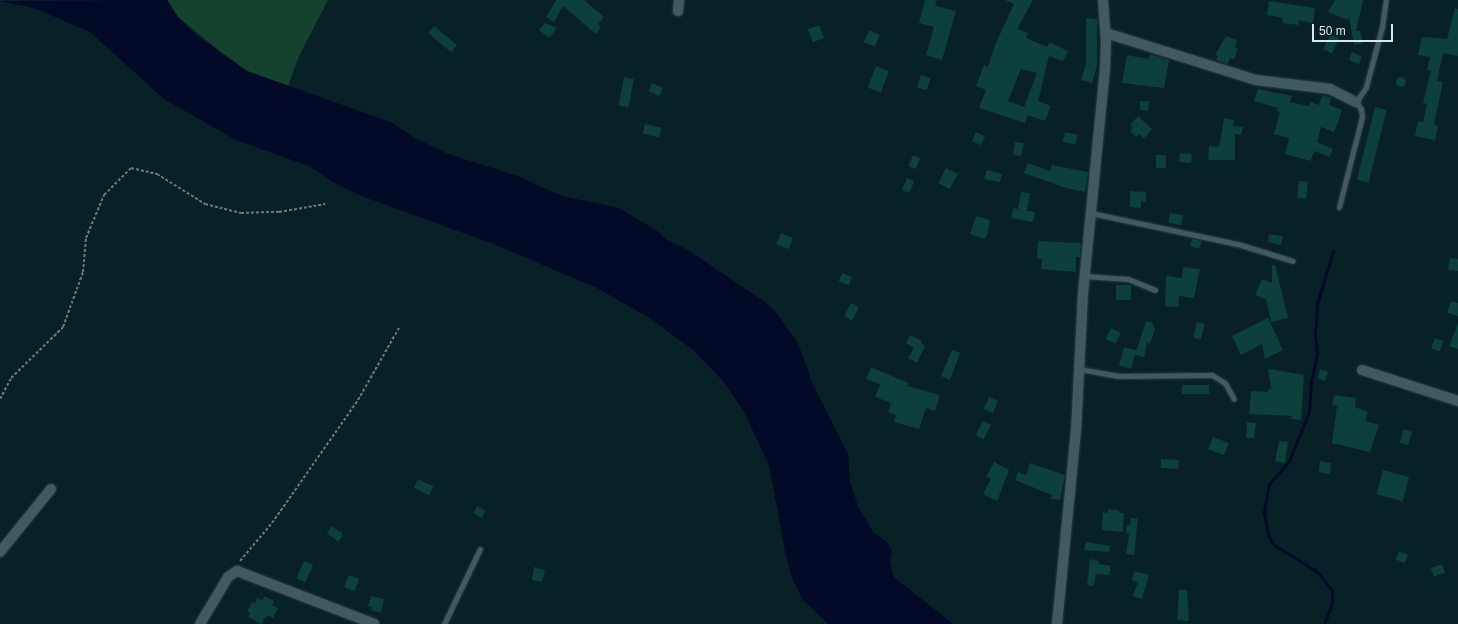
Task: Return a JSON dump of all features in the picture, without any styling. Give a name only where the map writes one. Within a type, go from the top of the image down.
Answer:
[{"type":"street","points":[[678,11],[679,0]]},
{"type":"street","points":[[1057,624],[1076,431],[1084,276],[1105,69],[1106,33],[1102,0]]},
{"type":"street","points":[[1106,33],[1256,80],[1330,88],[1356,102]]},
{"type":"street","points":[[1362,370],[1458,401]]},
{"type":"street","points":[[0,552],[51,489]]},
{"type":"street","points":[[200,624],[231,573],[244,572],[291,593],[374,624]]},
{"type":"lane","points":[[1339,207],[1362,117],[1361,109],[1356,102],[1366,87],[1380,34],[1386,0]]},
{"type":"lane","points":[[1091,213],[1241,246],[1293,261]]},
{"type":"lane","points":[[1084,276],[1136,280],[1155,290]]},
{"type":"lane","points":[[1078,369],[1117,376],[1212,375],[1225,383],[1234,398]]},
{"type":"lane","points":[[444,624],[480,549]]},
{"type":"path","points":[[0,399],[11,378],[39,348],[63,327],[83,272],[86,238],[104,195],[131,168],[157,174],[205,204],[241,213],[279,212],[325,204]]},
{"type":"path","points":[[231,573],[272,523],[358,400],[400,326]]},
{"type":"green space","points":[[167,0],[328,0],[299,56],[288,86],[247,71],[222,53],[178,17]]},
{"type":"water","points":[[167,0],[178,17],[195,34],[247,71],[393,123],[415,138],[448,154],[515,175],[562,196],[619,208],[656,230],[667,240],[688,250],[765,302],[775,311],[798,343],[813,385],[848,454],[850,482],[858,506],[873,532],[887,542],[892,551],[890,562],[894,577],[953,624],[828,624],[802,599],[791,575],[785,551],[769,465],[744,412],[724,382],[693,350],[651,319],[597,288],[491,243],[364,197],[336,184],[311,167],[236,140],[164,99],[90,32],[34,8],[0,1]]},
{"type":"building","points":[[556,0],[584,0],[604,17],[598,24],[601,27],[596,34],[563,6],[554,22],[546,17]]},
{"type":"building","points":[[925,0],[937,0],[935,6],[956,11],[942,60],[926,55],[934,27],[919,23]]},
{"type":"building","points":[[1005,0],[1033,0],[1017,29],[1028,33],[1026,38],[1047,47],[1049,42],[1068,51],[1063,61],[1049,56],[1038,101],[1051,106],[1045,121],[1028,115],[1025,123],[979,108],[986,90],[976,86],[984,65],[988,67],[995,45],[1014,4]],"holes":[[[1021,69],[1037,73],[1024,107],[1008,101]]]},
{"type":"building","points":[[1335,0],[1363,0],[1356,31],[1360,31],[1363,43],[1354,45],[1349,16],[1348,20],[1328,12]]},
{"type":"building","points":[[1269,1],[1315,8],[1313,23],[1299,20],[1299,25],[1282,23],[1283,18],[1267,15]]},
{"type":"building","points":[[1455,8],[1458,9],[1458,56],[1443,53],[1437,81],[1443,82],[1434,125],[1438,126],[1435,140],[1415,136],[1418,121],[1423,122],[1427,104],[1423,103],[1431,70],[1427,70],[1430,57],[1418,55],[1422,37],[1447,39]]},
{"type":"building","points":[[1086,18],[1097,19],[1097,66],[1092,83],[1081,80],[1086,64]]},
{"type":"building","points":[[545,23],[557,28],[549,38],[539,30]]},
{"type":"building","points":[[819,25],[824,38],[813,42],[808,29]]},
{"type":"building","points":[[434,26],[457,45],[451,52],[428,33]]},
{"type":"building","points":[[869,30],[880,35],[875,47],[864,42]]},
{"type":"building","points":[[1330,34],[1339,38],[1332,54],[1323,50]]},
{"type":"building","points":[[1226,36],[1237,40],[1235,47],[1238,48],[1234,60],[1230,58],[1228,64],[1216,60],[1218,56],[1215,55]]},
{"type":"building","points":[[1352,52],[1362,57],[1359,64],[1349,60]]},
{"type":"building","points":[[1150,54],[1169,60],[1164,88],[1122,83],[1127,55],[1148,59]]},
{"type":"building","points":[[876,66],[889,71],[881,92],[868,87]]},
{"type":"building","points":[[921,75],[931,78],[927,90],[917,87]]},
{"type":"building","points":[[624,77],[634,79],[628,107],[618,105]]},
{"type":"building","points":[[1399,77],[1403,77],[1406,82],[1403,87],[1399,87],[1396,84],[1396,80]]},
{"type":"building","points":[[652,83],[663,88],[659,96],[648,91]]},
{"type":"building","points":[[1258,89],[1292,96],[1290,102],[1309,106],[1310,102],[1319,105],[1322,95],[1331,98],[1329,105],[1342,110],[1334,132],[1321,127],[1317,142],[1333,149],[1330,157],[1314,151],[1311,161],[1285,154],[1289,138],[1274,134],[1280,112],[1277,111],[1278,108],[1254,101]]},
{"type":"building","points":[[1140,101],[1149,101],[1148,111],[1140,110]]},
{"type":"building","points":[[1375,107],[1387,110],[1368,183],[1357,180]]},
{"type":"building","points":[[1138,116],[1152,129],[1144,138],[1139,134],[1136,137],[1130,131],[1133,128],[1130,125]]},
{"type":"building","points":[[1224,118],[1234,120],[1233,126],[1243,127],[1241,135],[1235,134],[1235,160],[1208,160],[1209,146],[1219,147]]},
{"type":"building","points":[[645,124],[662,128],[659,138],[643,134]]},
{"type":"building","points":[[976,132],[985,136],[981,145],[972,141]]},
{"type":"building","points":[[1065,132],[1078,135],[1075,145],[1063,142]]},
{"type":"building","points":[[1015,142],[1024,143],[1021,156],[1013,155]]},
{"type":"building","points":[[1180,153],[1192,154],[1191,163],[1179,162]]},
{"type":"building","points":[[913,155],[920,158],[916,169],[908,166]]},
{"type":"building","points":[[1156,155],[1166,155],[1166,168],[1156,168]]},
{"type":"building","points":[[1028,163],[1050,171],[1052,165],[1088,172],[1085,192],[1066,188],[1024,173]]},
{"type":"building","points":[[946,168],[958,174],[950,189],[938,183]]},
{"type":"building","points":[[987,170],[1002,174],[1000,182],[984,179]]},
{"type":"building","points":[[907,178],[914,181],[909,193],[902,190]]},
{"type":"building","points":[[1299,181],[1308,182],[1306,199],[1297,198]]},
{"type":"building","points":[[1130,191],[1146,192],[1146,202],[1141,201],[1141,208],[1130,207]]},
{"type":"building","points":[[1021,192],[1030,193],[1027,211],[1035,212],[1033,222],[1011,218],[1013,208],[1018,209]]},
{"type":"building","points":[[1170,213],[1183,215],[1181,225],[1168,223]]},
{"type":"building","points":[[976,216],[990,220],[987,235],[984,239],[970,234]]},
{"type":"building","points":[[781,233],[793,238],[788,249],[776,244]]},
{"type":"building","points":[[1269,234],[1283,236],[1281,245],[1268,242]]},
{"type":"building","points":[[1192,239],[1202,241],[1199,249],[1190,246]]},
{"type":"building","points":[[1038,241],[1081,243],[1080,257],[1076,257],[1076,272],[1041,269],[1042,259],[1037,259]]},
{"type":"building","points":[[1450,258],[1458,259],[1458,271],[1448,270]]},
{"type":"building","points":[[1272,265],[1275,265],[1288,318],[1271,322],[1266,299],[1255,295],[1262,279],[1272,283]]},
{"type":"building","points":[[1183,267],[1200,269],[1194,298],[1179,296],[1178,307],[1165,306],[1166,276],[1182,278]]},
{"type":"building","points":[[842,273],[852,277],[849,285],[839,281]]},
{"type":"building","points":[[1116,285],[1131,285],[1131,300],[1116,300]]},
{"type":"building","points":[[1451,301],[1458,303],[1458,316],[1447,313]]},
{"type":"building","points":[[851,303],[859,307],[852,320],[844,316]]},
{"type":"building","points":[[1268,318],[1283,350],[1265,359],[1262,344],[1241,355],[1232,336]]},
{"type":"building","points":[[1146,321],[1152,323],[1155,329],[1150,344],[1147,343],[1144,357],[1135,355],[1131,369],[1119,365],[1124,347],[1136,350],[1136,352]]},
{"type":"building","points":[[1197,322],[1205,324],[1201,339],[1193,338]]},
{"type":"building","points":[[1458,323],[1458,349],[1449,346]]},
{"type":"building","points":[[1111,328],[1121,333],[1115,344],[1106,339]]},
{"type":"building","points":[[910,335],[922,341],[921,343],[925,346],[917,363],[908,358],[914,348],[906,343]]},
{"type":"building","points":[[1435,338],[1443,341],[1439,351],[1431,348]]},
{"type":"building","points":[[952,350],[960,353],[950,380],[941,376]]},
{"type":"building","points":[[871,367],[908,383],[907,386],[940,395],[935,411],[926,408],[919,429],[894,422],[896,415],[888,412],[891,403],[875,397],[880,384],[866,379]]},
{"type":"building","points":[[1268,369],[1304,375],[1301,420],[1291,419],[1292,416],[1249,414],[1251,391],[1268,392],[1268,389],[1271,389]]},
{"type":"building","points":[[1320,369],[1328,372],[1325,381],[1318,378]]},
{"type":"building","points":[[1182,385],[1209,385],[1209,394],[1182,394]]},
{"type":"building","points":[[1334,395],[1356,398],[1355,407],[1368,412],[1365,421],[1379,425],[1370,452],[1332,443],[1337,406],[1332,405]]},
{"type":"building","points":[[989,397],[998,401],[993,413],[984,409]]},
{"type":"building","points":[[983,421],[991,425],[984,439],[976,435]]},
{"type":"building","points":[[1247,422],[1256,423],[1254,438],[1246,438]]},
{"type":"building","points":[[1403,429],[1412,432],[1408,445],[1400,443]]},
{"type":"building","points":[[1213,437],[1229,443],[1224,455],[1208,449]]},
{"type":"building","points":[[1279,441],[1288,442],[1285,463],[1275,461]]},
{"type":"building","points":[[1161,459],[1179,460],[1179,469],[1161,468]]},
{"type":"building","points":[[1320,461],[1331,463],[1330,474],[1319,472]]},
{"type":"building","points":[[994,462],[1009,470],[997,501],[983,494],[991,479],[986,477]]},
{"type":"building","points":[[1030,463],[1065,475],[1060,500],[1051,499],[1052,495],[1015,480],[1018,472],[1026,475]]},
{"type":"building","points":[[1383,470],[1409,477],[1403,501],[1377,494]]},
{"type":"building","points":[[418,479],[433,486],[429,495],[414,488]]},
{"type":"building","points":[[477,506],[486,511],[482,518],[473,513]]},
{"type":"building","points":[[1108,509],[1119,510],[1119,513],[1124,513],[1123,532],[1102,530],[1103,512],[1108,513]]},
{"type":"building","points":[[1131,518],[1138,519],[1134,555],[1126,554],[1129,534],[1126,533],[1127,525],[1130,525]]},
{"type":"building","points":[[332,526],[343,534],[338,542],[327,533]]},
{"type":"building","points":[[1086,542],[1110,546],[1109,552],[1084,550]]},
{"type":"building","points":[[1399,551],[1408,555],[1404,563],[1395,559]]},
{"type":"building","points":[[1090,559],[1099,561],[1098,564],[1111,566],[1109,575],[1096,574],[1094,586],[1087,585]]},
{"type":"building","points":[[304,561],[313,565],[305,582],[296,578]]},
{"type":"building","points":[[1442,564],[1445,572],[1434,577],[1431,568]]},
{"type":"building","points":[[534,567],[545,570],[542,582],[532,580]]},
{"type":"building","points":[[1134,571],[1149,575],[1142,599],[1133,596],[1138,582],[1132,580]]},
{"type":"building","points":[[349,575],[359,579],[354,591],[344,587]]},
{"type":"building","points":[[1179,590],[1187,590],[1189,621],[1177,620]]},
{"type":"building","points":[[265,596],[274,601],[272,605],[278,608],[273,618],[267,615],[261,624],[248,617],[250,613],[247,611],[252,602],[255,603],[257,598],[262,601]]},
{"type":"building","points":[[371,596],[384,599],[381,613],[371,610],[372,607],[368,606]]},
{"type":"waterway","points":[[1324,624],[1332,603],[1332,590],[1316,571],[1273,544],[1268,535],[1264,512],[1269,484],[1289,461],[1309,412],[1311,381],[1317,354],[1315,335],[1317,304],[1333,251]]}]
